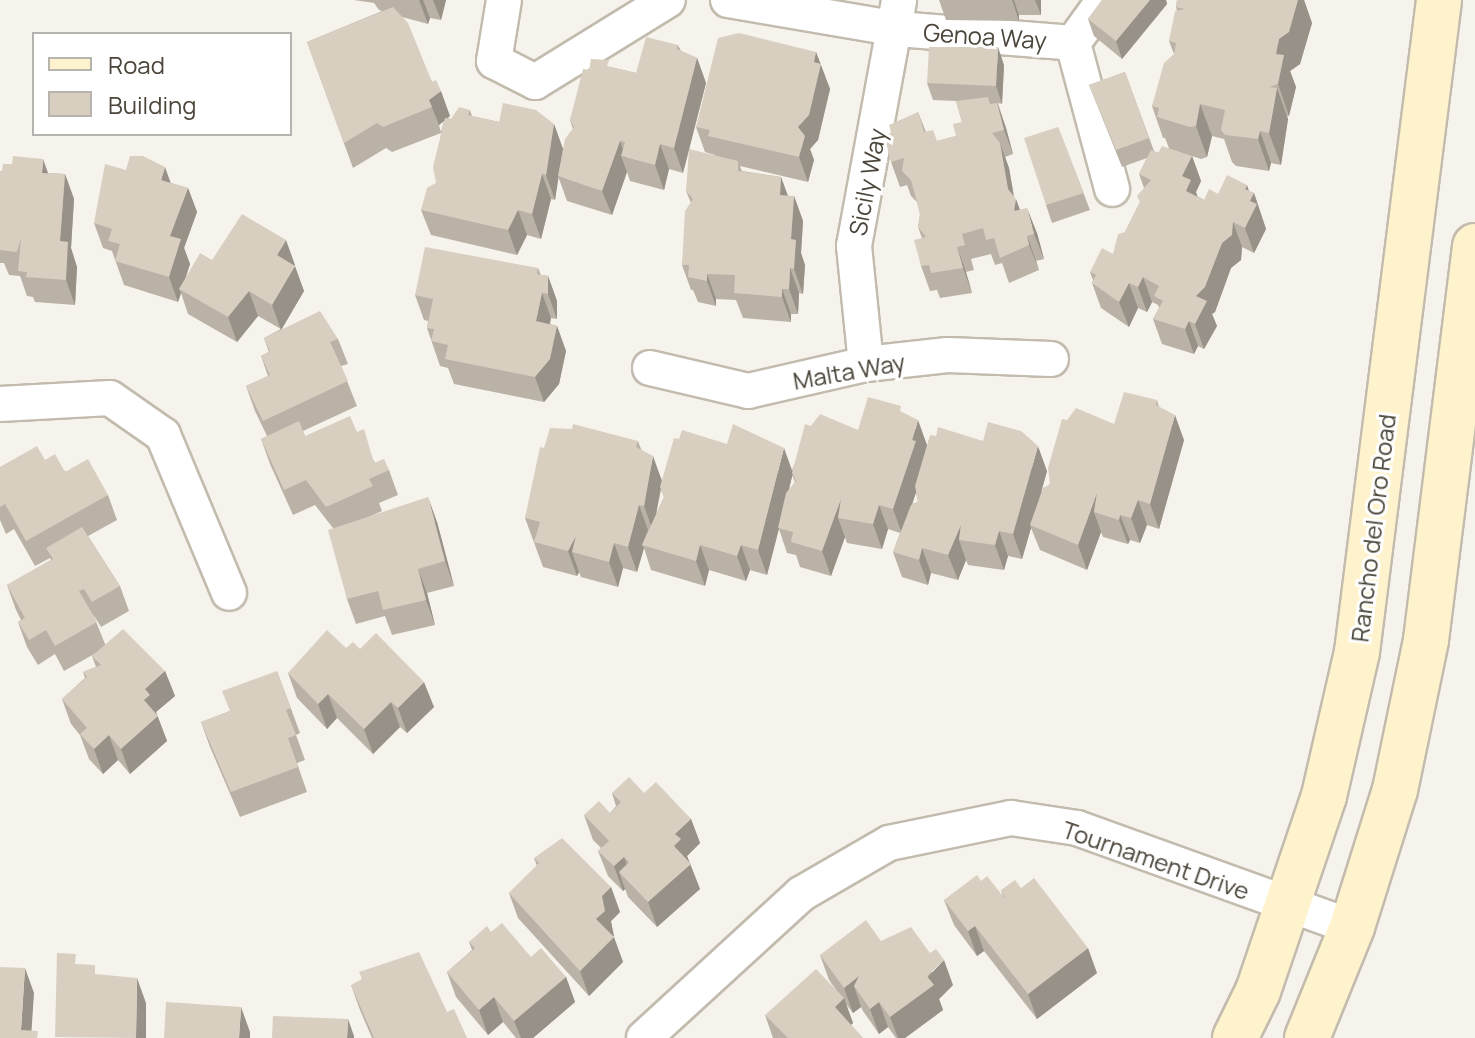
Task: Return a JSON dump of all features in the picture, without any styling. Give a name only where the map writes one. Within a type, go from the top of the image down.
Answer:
[{"type":"main road","name":"Rancho del Oro Road","points":[[1235,1038],[1258,991],[1324,796],[1357,652],[1439,0]]},
{"type":"main road","points":[[1307,1038],[1352,927],[1395,790],[1426,640],[1475,246]]},
{"type":"street","points":[[504,0],[494,61],[535,82],[668,0]]},
{"type":"street","name":"Genoa Way","points":[[728,0],[898,14],[1073,43]]},
{"type":"street","name":"Genoa Way","points":[[1073,43],[1104,0]]},
{"type":"street","name":"Sicily Way","points":[[866,364],[854,246],[898,14]]},
{"type":"street","name":"Genoa Way","points":[[1073,43],[1112,189]]},
{"type":"street","name":"Malta Way","points":[[650,368],[748,391],[866,364],[948,355],[1051,359]]},
{"type":"street","points":[[0,404],[110,398],[163,435],[229,593]]},
{"type":"street","name":"Tournament Drive","points":[[644,1038],[801,894],[889,843],[1011,818],[1077,828],[1352,927]]},
{"type":"building","points":[[1102,0],[1150,0],[1116,41],[1088,19]]},
{"type":"building","points":[[1177,0],[1298,0],[1289,32],[1279,39],[1276,54],[1284,55],[1278,84],[1269,87],[1277,88],[1269,133],[1260,131],[1258,139],[1225,135],[1221,130],[1225,110],[1200,104],[1196,126],[1157,117],[1159,108],[1152,106],[1164,63],[1174,54],[1176,43],[1169,41],[1175,11],[1185,9],[1176,7]]},
{"type":"building","points":[[393,7],[408,23],[432,82],[436,80],[441,91],[429,100],[432,107],[383,127],[377,123],[344,143],[307,42]]},
{"type":"building","points":[[739,33],[816,52],[814,62],[821,64],[809,115],[798,127],[805,136],[799,157],[708,136],[710,130],[696,127],[718,38]]},
{"type":"building","points":[[646,37],[678,45],[677,49],[697,58],[674,148],[660,144],[655,165],[621,156],[625,142],[620,141],[602,191],[558,176],[565,139],[574,127],[570,120],[583,69],[589,70],[591,59],[609,60],[607,66],[636,73]]},
{"type":"building","points":[[929,47],[998,47],[996,86],[927,83]]},
{"type":"building","points":[[1125,72],[1149,138],[1116,150],[1089,85]]},
{"type":"building","points":[[988,97],[990,104],[997,103],[1004,130],[992,133],[1000,143],[1008,189],[1016,199],[1014,211],[1027,208],[1034,234],[1027,236],[1029,245],[1000,258],[994,238],[986,240],[983,228],[962,234],[965,245],[957,247],[963,268],[931,273],[929,265],[921,266],[914,240],[926,237],[918,227],[920,214],[911,180],[902,171],[904,158],[891,162],[884,135],[891,133],[889,125],[918,112],[924,132],[933,130],[937,141],[956,136],[953,124],[962,122],[956,101]]},
{"type":"building","points":[[503,103],[536,110],[554,124],[546,175],[542,174],[532,214],[518,210],[508,230],[421,210],[427,188],[436,183],[433,167],[445,118],[451,119],[459,107],[470,110],[468,115],[499,122]]},
{"type":"building","points":[[1058,127],[1084,193],[1046,205],[1024,138]]},
{"type":"building","points":[[1162,146],[1192,156],[1182,176],[1191,180],[1186,191],[1204,200],[1209,189],[1218,194],[1227,175],[1247,185],[1245,189],[1254,193],[1250,201],[1257,204],[1245,228],[1233,222],[1232,235],[1222,243],[1205,287],[1196,296],[1207,301],[1195,324],[1189,321],[1185,329],[1153,319],[1163,301],[1154,296],[1159,286],[1143,277],[1138,287],[1129,283],[1119,302],[1092,283],[1096,275],[1090,272],[1102,248],[1113,254],[1118,234],[1125,232],[1140,202],[1137,196],[1151,180],[1139,174],[1151,150],[1158,153]]},
{"type":"building","points":[[689,149],[738,161],[738,171],[781,177],[780,195],[794,196],[791,239],[796,240],[794,269],[790,268],[789,289],[782,289],[782,297],[734,293],[735,275],[707,274],[707,281],[688,277],[689,265],[682,265],[685,211],[693,199],[686,191]]},
{"type":"building","points":[[13,156],[43,159],[42,173],[65,174],[60,241],[68,242],[66,280],[26,277],[27,272],[18,271],[21,238],[17,252],[0,250],[0,171],[3,164],[12,164]]},
{"type":"building","points":[[130,156],[143,156],[165,167],[161,180],[188,188],[170,236],[181,239],[169,277],[115,261],[120,244],[108,241],[112,229],[94,223],[105,164],[126,170]]},
{"type":"building","points":[[242,214],[286,240],[277,255],[295,266],[272,305],[249,291],[228,317],[179,289],[200,253],[212,260]]},
{"type":"building","points":[[425,247],[538,268],[537,274],[548,276],[548,294],[542,293],[536,321],[557,326],[550,359],[535,377],[445,359],[448,345],[431,341],[434,329],[427,328],[433,299],[415,295]]},
{"type":"building","points":[[320,311],[338,339],[330,342],[348,381],[263,421],[246,386],[270,375],[261,356],[270,351],[264,338]]},
{"type":"building","points":[[1124,392],[1157,400],[1156,405],[1175,415],[1150,504],[1138,500],[1131,518],[1120,515],[1119,520],[1094,512],[1097,493],[1078,545],[1030,525],[1043,488],[1050,484],[1048,468],[1062,419],[1067,420],[1076,408],[1114,424]]},
{"type":"building","points":[[868,397],[901,406],[900,411],[918,420],[912,440],[916,441],[893,509],[879,505],[873,524],[838,518],[841,499],[822,551],[791,542],[793,532],[778,528],[786,493],[796,481],[792,473],[805,424],[811,426],[820,414],[858,430]]},
{"type":"building","points":[[350,416],[357,432],[364,429],[374,463],[384,459],[389,470],[369,479],[373,486],[326,507],[306,480],[284,490],[261,439],[299,421],[305,436]]},
{"type":"building","points":[[988,422],[1021,431],[1038,446],[1013,534],[999,531],[995,545],[959,540],[961,525],[948,555],[922,548],[919,560],[893,552],[911,505],[918,502],[915,486],[930,435],[936,436],[938,427],[983,441]]},
{"type":"building","points":[[573,424],[638,441],[636,447],[653,456],[644,506],[639,505],[628,547],[614,543],[609,562],[572,552],[576,536],[568,551],[534,542],[540,522],[525,518],[540,447],[544,448],[550,428],[572,429]]},
{"type":"building","points":[[733,424],[784,448],[758,550],[741,545],[737,556],[700,545],[696,561],[642,545],[664,497],[660,487],[674,438],[679,439],[682,430],[727,444]]},
{"type":"building","points":[[37,446],[45,460],[55,454],[65,472],[88,459],[108,495],[26,541],[5,504],[0,507],[0,467]]},
{"type":"building","points":[[428,497],[445,561],[418,569],[426,600],[383,610],[378,591],[347,599],[328,530]]},
{"type":"building","points":[[82,527],[120,586],[92,602],[84,589],[79,591],[97,622],[55,646],[46,630],[29,640],[18,622],[25,618],[7,585],[53,559],[46,548]]},
{"type":"building","points":[[123,629],[165,671],[145,689],[150,695],[144,700],[158,716],[121,749],[109,735],[94,749],[80,734],[87,728],[62,699],[87,677],[83,672],[101,665],[92,656]]},
{"type":"building","points":[[327,630],[346,648],[353,642],[360,649],[376,633],[424,682],[398,708],[391,702],[364,729],[328,694],[318,704],[288,673]]},
{"type":"building","points":[[277,671],[291,708],[286,710],[296,735],[288,738],[298,767],[231,792],[201,722],[230,711],[222,691]]},
{"type":"building","points":[[629,777],[644,793],[656,782],[691,819],[675,834],[681,839],[674,846],[691,864],[648,902],[619,872],[629,862],[624,857],[614,866],[598,851],[609,841],[584,815],[599,801],[610,813],[621,802],[612,793]]},
{"type":"building","points":[[562,838],[611,887],[602,896],[605,911],[596,919],[614,937],[580,971],[509,893],[539,863],[534,858]]},
{"type":"building","points":[[977,875],[981,881],[987,876],[1006,900],[1001,890],[1015,880],[1021,888],[1034,878],[1088,948],[1028,994],[975,926],[968,931],[944,900]]},
{"type":"building","points":[[866,920],[881,941],[911,927],[930,953],[936,949],[944,960],[927,976],[934,985],[890,1017],[879,1002],[870,1009],[854,986],[859,976],[844,988],[820,955]]},
{"type":"building","points":[[502,923],[531,957],[541,948],[566,977],[514,1021],[494,997],[479,1010],[447,972],[475,948],[469,942],[487,926],[491,932]]},
{"type":"building","points":[[419,952],[447,1012],[454,1009],[467,1038],[374,1038],[351,985],[362,979],[359,972]]},
{"type":"building","points":[[57,953],[76,954],[75,964],[95,965],[95,974],[137,978],[136,1038],[55,1037]]},
{"type":"building","points":[[0,967],[25,968],[21,1030],[38,1031],[37,1038],[0,1038]]},
{"type":"building","points":[[816,969],[844,998],[835,1007],[863,1038],[788,1038],[765,1015]]},
{"type":"building","points":[[166,1002],[241,1007],[239,1038],[164,1038]]},
{"type":"building","points":[[273,1016],[348,1019],[347,1038],[272,1038]]}]
